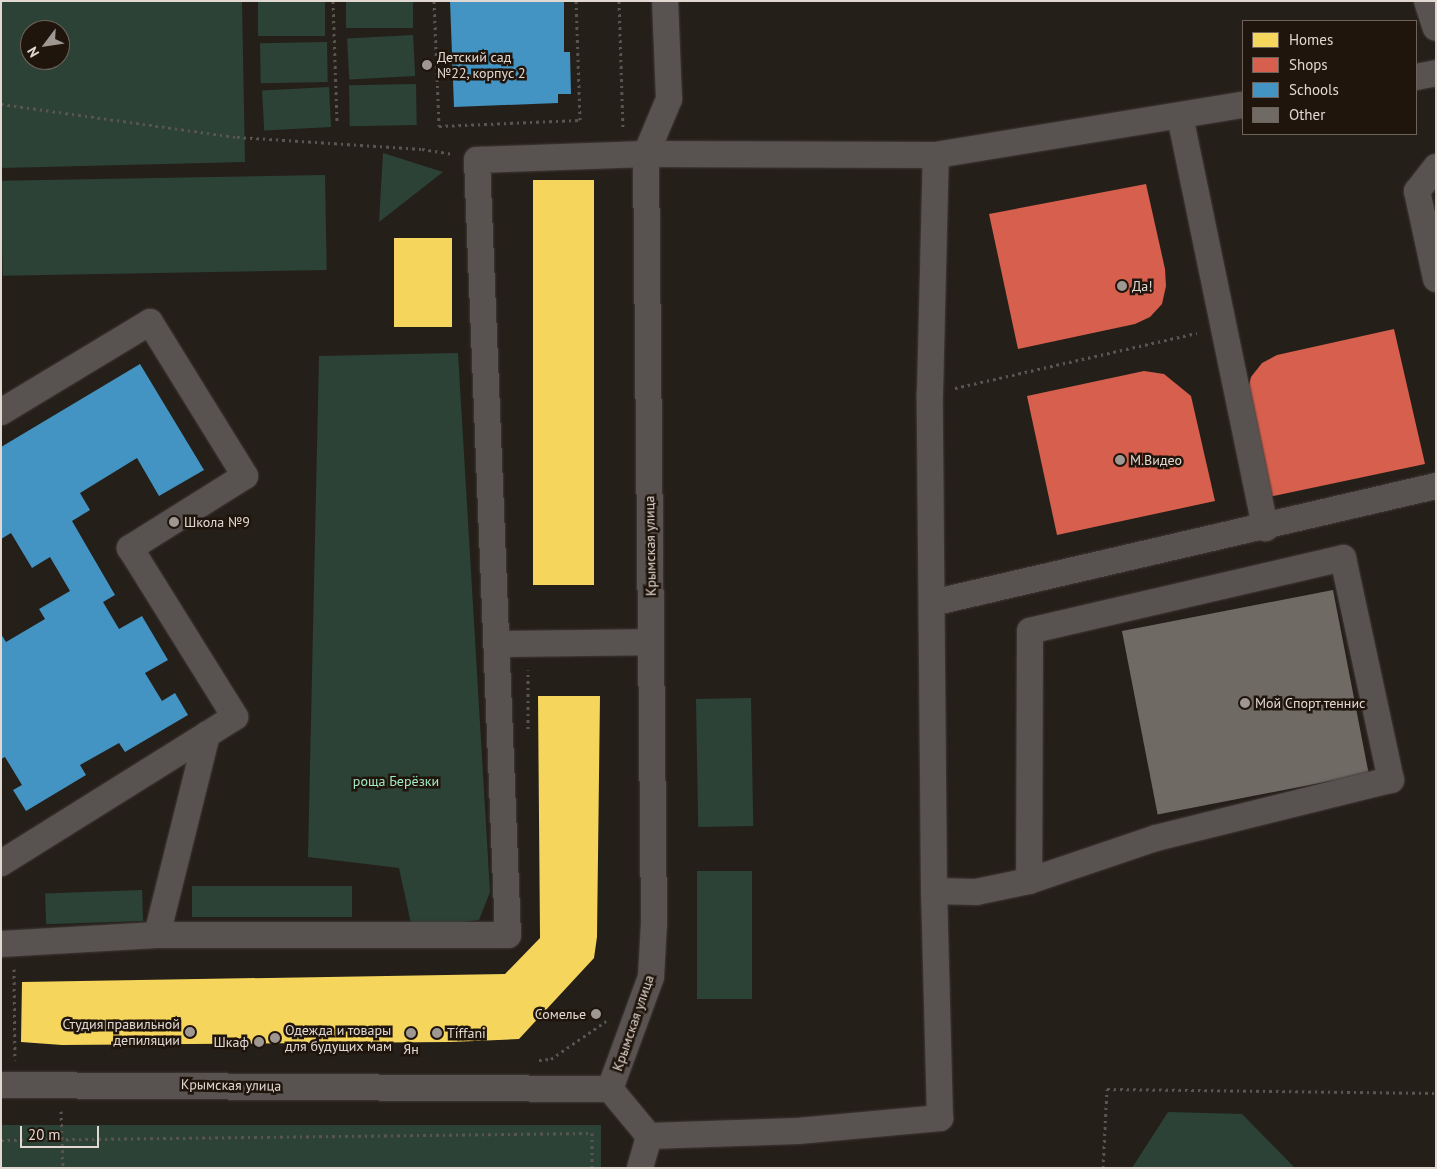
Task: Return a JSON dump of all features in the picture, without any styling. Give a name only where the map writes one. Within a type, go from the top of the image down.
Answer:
[{"type":"street","name":"Крымская улица","points":[[610,1089],[651,977],[654,923],[646,154],[669,99],[665,1]]},
{"type":"street","points":[[1427,1],[1436,28]]},
{"type":"street","points":[[1417,77],[1436,73]]},
{"type":"street","points":[[1,944],[157,935],[508,935],[477,160],[646,154],[936,155],[1242,105]]},
{"type":"street","points":[[1180,116],[1264,528]]},
{"type":"street","points":[[640,1168],[649,1136],[798,1131],[940,1118],[934,891],[930,393],[936,155]]},
{"type":"street","points":[[1436,166],[1417,191],[1436,279]]},
{"type":"street","points":[[1,412],[150,322],[245,476],[130,548],[235,717],[1,863]]},
{"type":"street","points":[[932,603],[1264,528],[1436,486]]},
{"type":"street","points":[[934,891],[976,892],[1029,881],[1156,838],[1391,780],[1343,558],[1030,631],[1029,881]]},
{"type":"street","points":[[496,644],[651,642]]},
{"type":"street","points":[[157,935],[206,734]]},
{"type":"street","name":"Крымская улица","points":[[8,1074],[60,1083],[610,1089],[649,1136]]},
{"type":"path","points":[[333,1],[337,123]]},
{"type":"path","points":[[434,1],[439,126],[580,120],[576,1]]},
{"type":"path","points":[[1,104],[237,136],[422,149],[477,160]]},
{"type":"path","points":[[930,393],[1222,328]]},
{"type":"path","points":[[528,664],[528,733]]},
{"type":"path","points":[[8,1074],[14,965],[24,965]]},
{"type":"path","points":[[60,1083],[63,1168]]},
{"type":"path","points":[[1103,1168],[1107,1089],[1436,1092]]},
{"type":"path","points":[[1,1140],[592,1133],[592,1168]]},
{"type":"green space","points":[[1,1],[242,1],[245,162],[1,168]]},
{"type":"green space","points":[[258,1],[325,1],[325,36],[258,36]]},
{"type":"green space","points":[[346,1],[413,1],[413,28],[346,28]]},
{"type":"green space","points":[[413,35],[415,76],[349,79],[347,38]]},
{"type":"green space","points":[[327,42],[328,82],[261,83],[260,43]]},
{"type":"green space","points":[[416,84],[417,125],[350,126],[349,85]]},
{"type":"green space","points":[[329,87],[331,127],[264,130],[262,91]]},
{"type":"green space","points":[[383,153],[443,172],[379,222]]},
{"type":"green space","points":[[325,175],[327,270],[3,276],[1,181]]},
{"type":"green space","name":"роща Берёзки","points":[[458,353],[490,892],[479,920],[412,928],[399,868],[308,857],[319,356]]},
{"type":"green space","points":[[751,698],[753,826],[698,827],[696,699]]},
{"type":"green space","points":[[697,871],[752,871],[752,999],[697,999]]},
{"type":"green space","points":[[192,886],[352,886],[352,917],[192,917]]},
{"type":"green space","points":[[142,890],[143,921],[46,924],[45,893]]},
{"type":"green space","points":[[1168,1112],[1242,1114],[1295,1168],[1132,1168]]},
{"type":"green space","points":[[1,1125],[601,1125],[601,1168],[1,1168]]},
{"type":"building: Homes","points":[[533,180],[594,180],[594,585],[533,585]]},
{"type":"building: Homes","points":[[394,238],[452,238],[452,327],[394,327]]},
{"type":"building: Homes","points":[[538,696],[600,696],[597,937],[594,958],[519,1039],[451,1042],[62,1045],[21,1042],[22,982],[505,974],[540,938]]},
{"type":"building: Shops","points":[[1146,184],[1165,269],[1166,286],[1162,304],[1150,317],[1135,324],[1018,349],[989,214]]},
{"type":"building: Shops","points":[[1394,329],[1425,464],[1269,497],[1247,394],[1251,377],[1262,363],[1277,355]]},
{"type":"building: Shops","points":[[1144,371],[1164,374],[1191,396],[1215,501],[1057,535],[1027,396]]},
{"type":"building: Schools","points":[[450,1],[564,1],[564,52],[570,52],[571,94],[558,94],[558,103],[454,107]]},
{"type":"building: Schools","points":[[140,364],[204,470],[159,496],[137,458],[80,493],[90,510],[72,521],[115,595],[103,602],[119,629],[142,616],[168,660],[145,673],[162,701],[175,693],[188,715],[125,752],[119,743],[80,765],[86,775],[26,811],[13,790],[22,785],[5,757],[1,759],[1,634],[6,642],[45,619],[39,609],[70,591],[50,557],[32,568],[11,533],[1,539],[1,447]]},
{"type":"building: Other","name":"Мой Спорт теннис","points":[[1333,590],[1369,774],[1158,815],[1122,631]]},
{"type":"place","name":"Детский сад №22, корпус 2","points":[[427,65]]},
{"type":"place","name":"Да!","points":[[1122,286]]},
{"type":"place","name":"М.Видео","points":[[1120,460]]},
{"type":"place","name":"Школа №9","points":[[174,522]]},
{"type":"place","name":"Мой Спорт теннис","points":[[1245,703]]},
{"type":"place","name":"Сомелье","points":[[596,1014]]},
{"type":"place","name":"Студия правильной депиляции","points":[[190,1032]]},
{"type":"place","name":"Ян","points":[[411,1033]]},
{"type":"place","name":"Tiffani","points":[[437,1033]]},
{"type":"place","name":"Одежда и товары для будущих мам","points":[[275,1038]]},
{"type":"place","name":"Шкаф","points":[[259,1042]]}]
